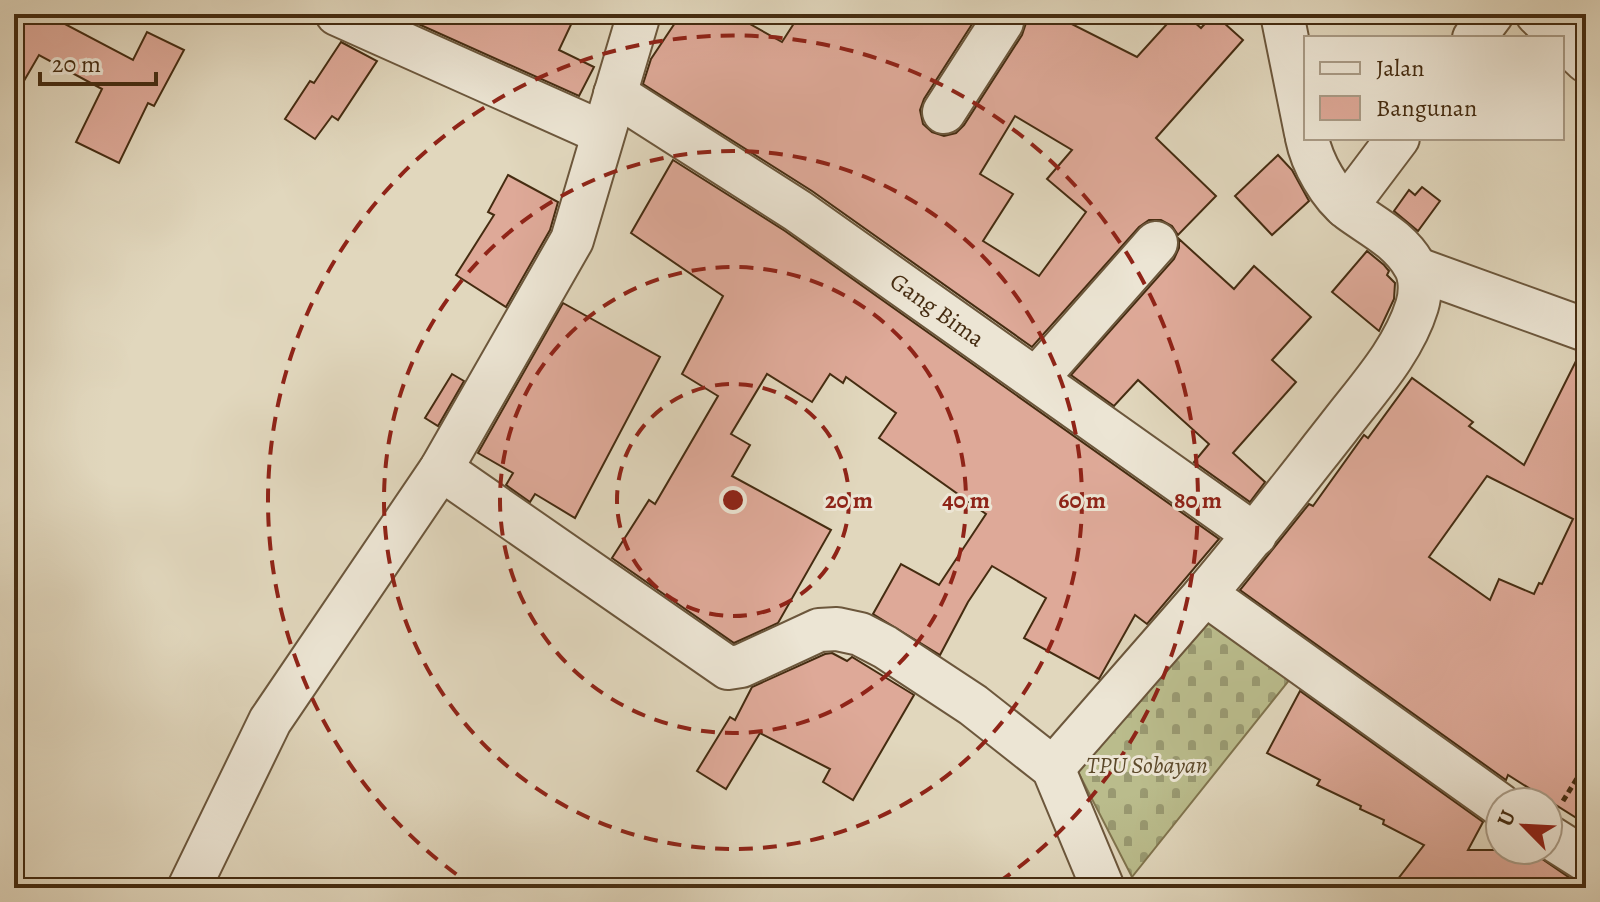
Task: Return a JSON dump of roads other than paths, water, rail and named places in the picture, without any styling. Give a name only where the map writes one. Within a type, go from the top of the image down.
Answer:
[{"type":"street","name":"Gang Bima","points":[[337,14],[609,113],[798,211],[1255,535]]},
{"type":"street","points":[[189,888],[270,721],[441,469],[572,240],[639,14]]},
{"type":"street","points":[[1282,14],[1304,126]]},
{"type":"street","points":[[1476,36],[1492,14]]},
{"type":"street","points":[[1537,14],[1560,36]]},
{"type":"street","points":[[944,112],[1000,17]]},
{"type":"street","points":[[1564,40],[1586,61]]},
{"type":"street","points":[[1053,768],[1255,535],[1371,385],[1400,343],[1417,305],[1420,286],[1417,269],[1407,253],[1346,207],[1324,178],[1307,140]]},
{"type":"street","points":[[1346,207],[1396,140]]},
{"type":"street","points":[[1037,378],[1156,243]]},
{"type":"street","points":[[1417,269],[1586,330]]},
{"type":"street","points":[[441,469],[589,570],[718,664],[728,668],[741,666],[819,630],[837,629],[860,634],[885,647],[973,705],[1053,768],[1103,888]]},
{"type":"street","points":[[1205,594],[1484,794]]},
{"type":"street","points":[[1564,837],[1586,860]]},
{"type":"park label","name":"TPU Sobayan","points":[[1147,765]]}]
